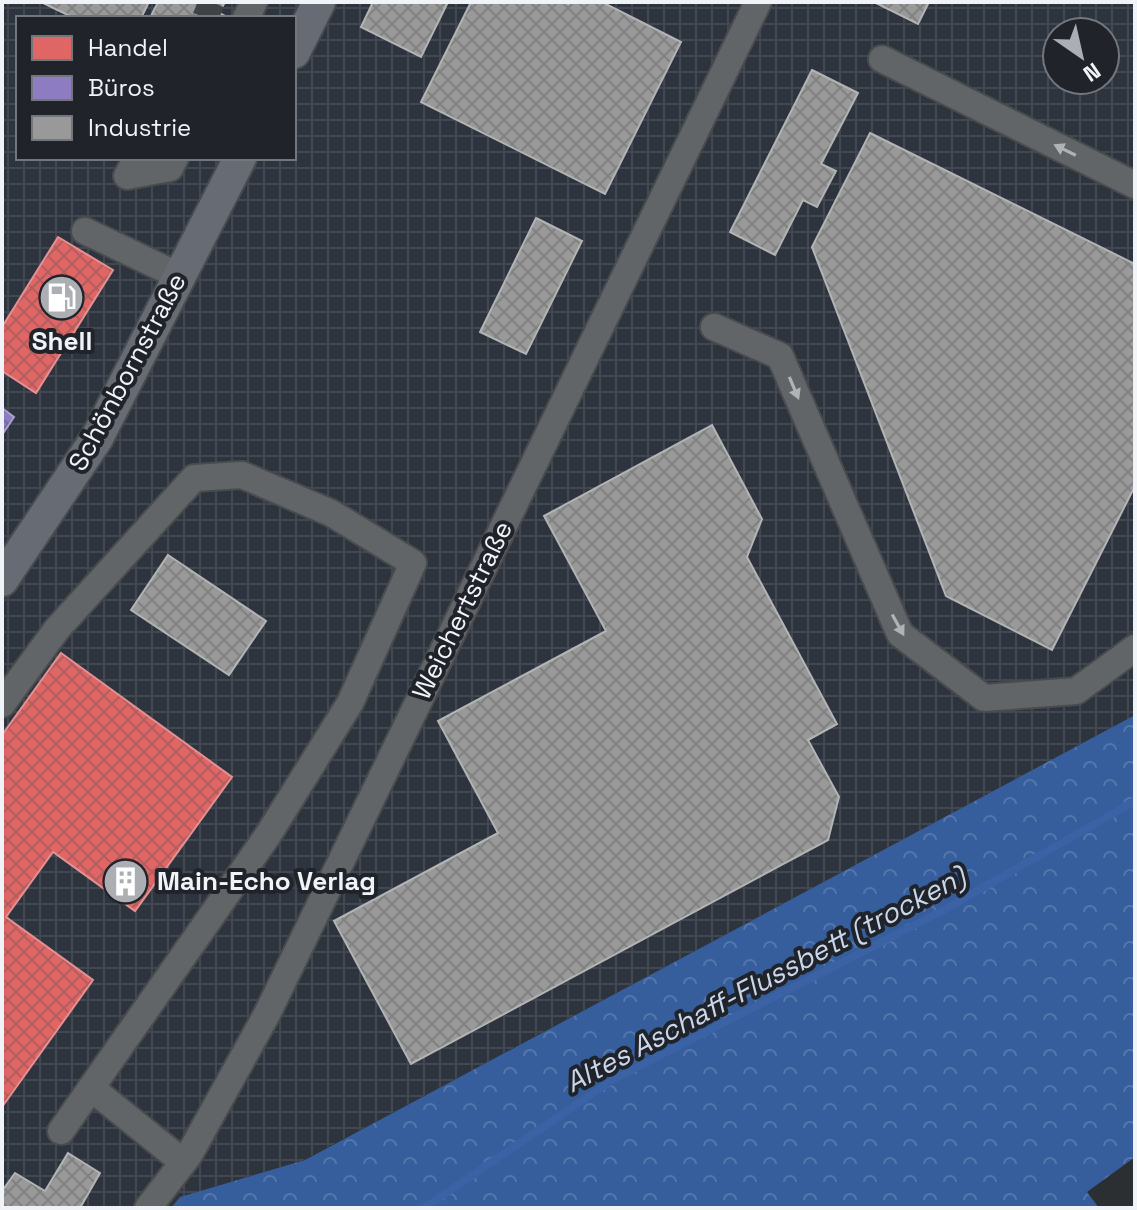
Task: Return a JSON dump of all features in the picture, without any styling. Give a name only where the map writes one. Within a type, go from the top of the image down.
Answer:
[{"type":"main road","points":[[296,48],[319,2]]},
{"type":"main road","name":"Schönbornstraße","points":[[2,580],[97,438],[239,160]]},
{"type":"street","name":"Weichertstraße","points":[[148,1208],[183,1162],[267,1014],[758,2]]},
{"type":"street","points":[[882,59],[1135,185]]},
{"type":"street","points":[[136,160],[127,176],[170,168],[174,160]]},
{"type":"street","points":[[85,231],[179,276]]},
{"type":"street","points":[[714,327],[780,356],[900,634],[984,698],[1076,691],[1135,648]]},
{"type":"street","points":[[2,704],[57,629],[194,478],[242,475],[331,513],[413,563],[342,716],[268,835],[61,1131]]},
{"type":"street","points":[[91,1088],[183,1162]]},
{"type":"shaded area","points":[[2,2],[1135,2],[1135,715],[304,1160],[180,1197],[171,1208],[2,1208]]},
{"type":"green space","points":[[1135,715],[1135,1157],[1087,1192],[1099,1208],[171,1208],[180,1197],[305,1160]]},
{"type":"building: Handel","points":[[58,237],[113,270],[36,393],[2,371],[2,327]]},
{"type":"building: Handel","name":"Main-Echo Verlag","points":[[61,653],[232,777],[135,911],[53,852],[6,917],[93,980],[2,1107],[2,735]]},
{"type":"building: Büros","points":[[2,408],[14,417],[2,435]]},
{"type":"building: Industrie","points":[[41,2],[149,2],[142,16],[70,16]]},
{"type":"building: Industrie","points":[[158,2],[225,2],[219,13],[225,16],[151,16]]},
{"type":"building: Industrie","points":[[373,2],[448,2],[421,57],[361,27]]},
{"type":"building: Industrie","points":[[471,2],[602,2],[681,42],[605,194],[421,102]]},
{"type":"building: Industrie","points":[[874,2],[929,2],[918,24]]},
{"type":"building: Industrie","points":[[812,70],[858,93],[821,164],[836,171],[817,207],[803,200],[775,255],[730,232]]},
{"type":"building: Industrie","points":[[870,133],[1135,264],[1135,486],[1052,650],[946,596],[812,247]]},
{"type":"building: Industrie","points":[[536,218],[582,241],[526,354],[480,332]]},
{"type":"building: Industrie","points":[[712,425],[762,519],[747,557],[837,724],[808,740],[839,797],[828,840],[411,1064],[334,921],[498,833],[438,721],[606,631],[544,516]]},
{"type":"building: Industrie","points":[[168,555],[266,621],[229,675],[131,610]]},
{"type":"building: Industrie","points":[[68,1153],[100,1173],[80,1208],[2,1208],[2,1191],[15,1173],[45,1191]]},
{"type":"waterway","name":"Altes Aschaff-Flussbett (trocken)","points":[[424,1208],[614,1079],[940,912],[1135,801]]},
{"type":"tunnel","points":[[206,16],[212,2]]},
{"type":"place","name":"Shell","points":[[62,298]]},
{"type":"place","name":"Main-Echo Verlag","points":[[126,881]]}]
